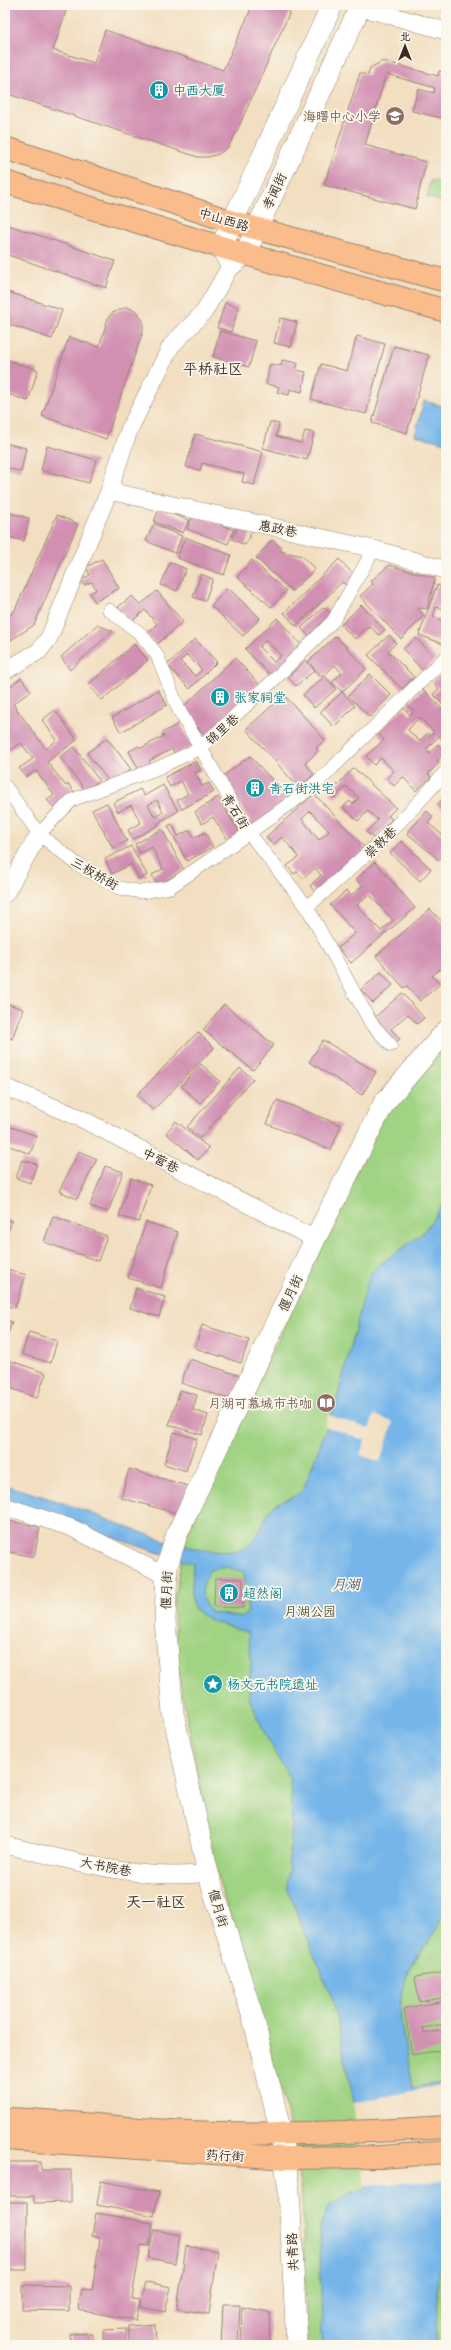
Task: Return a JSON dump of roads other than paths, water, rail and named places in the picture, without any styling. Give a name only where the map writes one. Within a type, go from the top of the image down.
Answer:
[{"type":"main road","name":"中山西路","points":[[5,148],[233,222],[446,281]]},
{"type":"main road","points":[[5,182],[232,255],[446,311]]},
{"type":"main road","name":"药行街","points":[[5,2118],[168,2131],[321,2133],[446,2127]]},
{"type":"main road","name":"药行街","points":[[5,2139],[286,2158],[380,2157],[446,2152]]},
{"type":"street","name":"孝闻街","points":[[232,255],[233,222],[332,5]]},
{"type":"street","name":"孝闻街","points":[[232,255],[256,228],[358,6]]},
{"type":"street","points":[[358,6],[446,31]]},
{"type":"street","points":[[5,670],[39,651],[49,638],[109,491],[129,430],[171,346],[204,312],[232,255]]},
{"type":"street","name":"惠政巷","points":[[109,491],[374,549],[446,570]]},
{"type":"street","name":"锦里巷","points":[[39,834],[72,800],[158,768],[200,748],[278,676],[333,621],[343,605],[346,596],[363,572],[374,549]]},
{"type":"street","name":"青石街","points":[[109,610],[141,634],[158,655],[179,710],[249,834],[299,797],[324,776],[446,657]]},
{"type":"street","name":"崇教巷","points":[[307,907],[376,847],[423,799],[446,771]]},
{"type":"street","name":"三板桥街","points":[[5,786],[39,834],[77,864],[119,888],[142,892],[170,887],[249,834]]},
{"type":"street","points":[[5,894],[39,834]]},
{"type":"street","points":[[249,834],[307,907],[371,1023],[391,1045]]},
{"type":"street","name":"偃月街","points":[[286,2158],[254,2021],[208,1873],[173,1713],[165,1621],[166,1571],[178,1534],[315,1239],[384,1103],[446,1031]]},
{"type":"street","name":"中营巷","points":[[5,1087],[78,1117],[315,1239]]},
{"type":"street","points":[[5,1506],[72,1528],[166,1571]]},
{"type":"street","name":"大书院巷","points":[[5,1845],[123,1871],[180,1877],[208,1873]]},
{"type":"street","name":"共青路","points":[[286,2158],[297,2345]]},
{"type":"water","points":[[424,401],[446,407],[446,443],[415,435]]},
{"type":"water","name":"月湖","points":[[446,1201],[446,1904],[435,1932],[409,1971],[401,1999],[401,2014],[402,2029],[413,2088],[446,2082],[446,2261],[440,2265],[437,2289],[436,2345],[322,2345],[320,2226],[329,2206],[348,2194],[367,2188],[359,2127],[333,2001],[287,1889],[292,1821],[290,1779],[265,1734],[249,1697],[251,1661],[248,1633],[215,1622],[207,1618],[195,1608],[192,1601],[193,1564],[5,1502],[5,1485],[64,1503],[158,1538],[182,1545],[205,1550],[226,1552],[243,1549],[249,1546],[257,1537],[270,1510],[278,1503],[295,1496],[303,1490],[336,1403],[369,1276],[378,1266],[423,1233]],"holes":[[[226,1567],[244,1572],[248,1611],[242,1618],[210,1612],[206,1607],[202,1592],[204,1581],[209,1570]]]},
{"type":"place","name":"中西大厦","points":[[159,90]]},
{"type":"place","name":"海曙中心小学","points":[[395,116]]},
{"type":"place","name":"张家祠堂","points":[[220,697]]},
{"type":"place","name":"青石街洪宅","points":[[255,788]]},
{"type":"place","name":"月湖可慕城市书咖","points":[[326,1403]]},
{"type":"place","name":"超然阁","points":[[229,1593]]},
{"type":"place","name":"杨文元书院遗址","points":[[213,1684]]},
{"type":"district","name":"平桥社区","points":[[213,369]]},
{"type":"district","name":"天一社区","points":[[156,1902]]},
{"type":"park label","name":"月湖公园","points":[[310,1611]]}]
